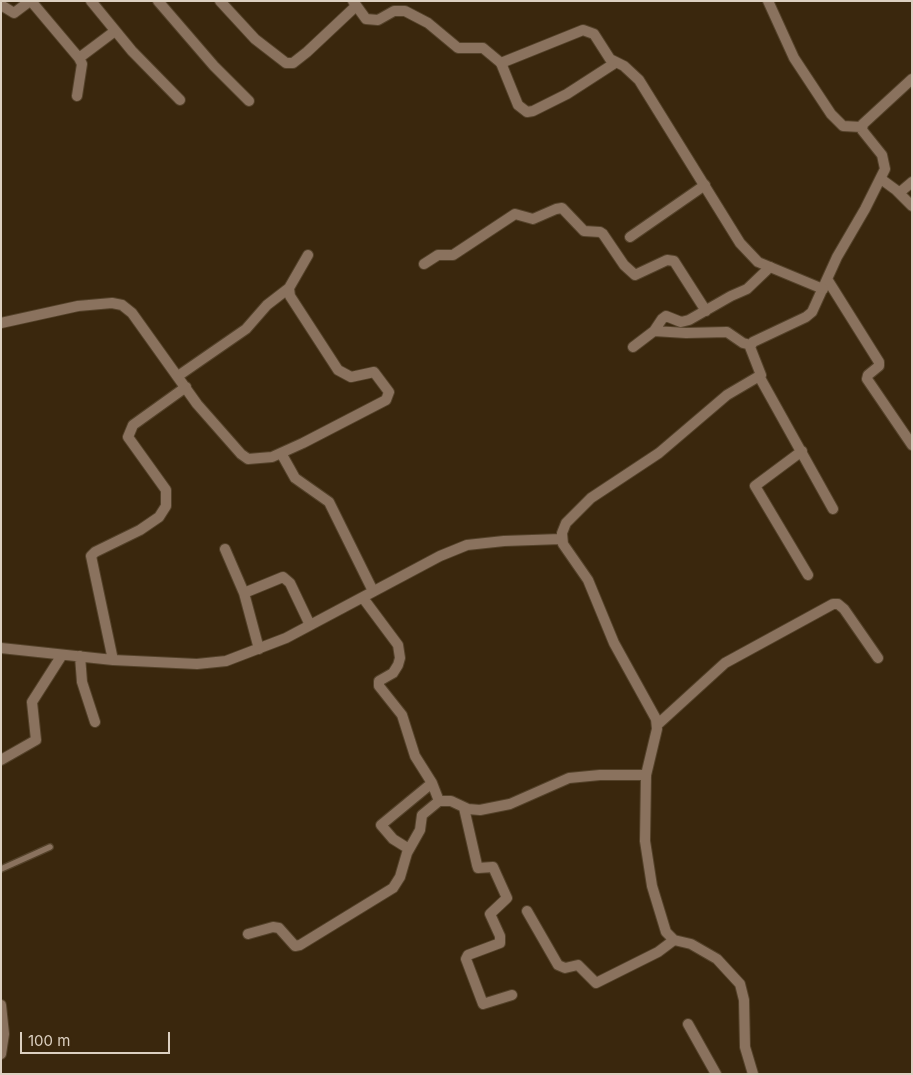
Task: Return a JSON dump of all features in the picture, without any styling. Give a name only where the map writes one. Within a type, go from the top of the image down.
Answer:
[{"type":"street","points":[[1,5],[14,13],[31,1],[79,58],[82,64],[77,96]]},
{"type":"street","points":[[91,1],[115,31],[180,100]]},
{"type":"street","points":[[158,1],[208,60],[249,101]]},
{"type":"street","points":[[220,1],[255,40],[286,63],[293,63],[355,4],[366,19],[371,21],[394,12],[405,11],[428,23],[458,48],[483,48],[501,63],[518,105],[527,112],[533,111],[567,94],[615,63]]},
{"type":"street","points":[[768,1],[794,58],[831,114],[843,126],[861,127]]},
{"type":"street","points":[[501,63],[583,30],[594,34],[604,52],[615,63],[624,66],[639,80],[740,243],[758,262],[823,289]]},
{"type":"street","points":[[79,58],[115,31]]},
{"type":"street","points":[[861,127],[866,120],[912,79]]},
{"type":"street","points":[[654,331],[686,334],[727,332],[743,344],[751,345],[806,317],[812,312],[837,256],[881,179],[885,168],[885,161],[861,127]]},
{"type":"street","points":[[881,179],[912,206]]},
{"type":"street","points":[[899,193],[912,182]]},
{"type":"street","points":[[630,237],[705,185]]},
{"type":"street","points":[[424,264],[438,255],[453,255],[515,214],[533,219],[559,208],[565,211],[584,231],[600,232],[603,234],[624,265],[635,275],[667,260],[674,261],[706,312]]},
{"type":"street","points":[[178,376],[246,329],[267,305],[288,288],[308,255]]},
{"type":"street","points":[[633,347],[654,331],[666,316],[681,322],[706,312],[731,296],[747,290],[770,268]]},
{"type":"street","points":[[827,279],[880,362],[879,366],[867,379],[912,445]]},
{"type":"street","points":[[1,323],[78,306],[112,303],[122,305],[132,313],[186,387],[241,454],[248,459],[256,459],[281,454],[386,400],[390,392],[374,372],[351,377],[338,370],[290,296],[288,288]]},
{"type":"street","points":[[561,539],[566,523],[591,498],[659,453],[728,395],[759,376],[761,372],[751,345]]},
{"type":"street","points":[[759,376],[833,509]]},
{"type":"street","points":[[113,660],[91,556],[95,552],[140,530],[159,517],[166,506],[166,490],[128,437],[133,425],[186,387]]},
{"type":"street","points":[[802,452],[754,486],[808,575]]},
{"type":"street","points":[[281,454],[295,478],[328,502],[374,592]]},
{"type":"street","points":[[1,648],[113,660],[197,664],[226,661],[259,649],[310,625],[440,556],[467,545],[504,541],[561,539]]},
{"type":"street","points":[[561,539],[588,580],[606,625],[654,711],[657,725],[646,775],[645,841],[647,863],[666,932],[674,940],[691,944],[717,959],[740,984],[744,1000],[745,1047],[753,1074]]},
{"type":"street","points":[[225,549],[244,594],[259,649]]},
{"type":"street","points":[[244,594],[276,578],[286,578],[310,625]]},
{"type":"street","points":[[363,598],[398,645],[400,658],[398,666],[393,673],[378,684],[402,715],[415,756],[432,783],[440,801]]},
{"type":"street","points":[[657,725],[725,663],[833,604],[838,604],[844,609],[878,658]]},
{"type":"street","points":[[1,760],[36,740],[32,702],[62,654]]},
{"type":"street","points":[[80,656],[82,682],[95,722]]},
{"type":"street","points":[[248,934],[273,927],[279,928],[295,946],[393,888],[400,877],[409,848],[420,830],[422,815],[440,801],[451,801],[464,808],[480,810],[510,804],[569,778],[600,775],[646,775]]},
{"type":"street","points":[[409,848],[393,839],[381,825],[432,783]]},
{"type":"street","points":[[464,808],[477,865],[480,868],[493,867],[507,898],[490,914],[500,936],[500,943],[468,955],[466,959],[483,1004],[512,995]]},
{"type":"street","points":[[527,911],[558,964],[565,968],[578,965],[596,983],[658,952],[674,940]]},
{"type":"street","points":[[1,1005],[4,1034],[1,1054]]},
{"type":"street","points":[[688,1024],[716,1074]]},
{"type":"lane","points":[[1,869],[50,847]]}]
